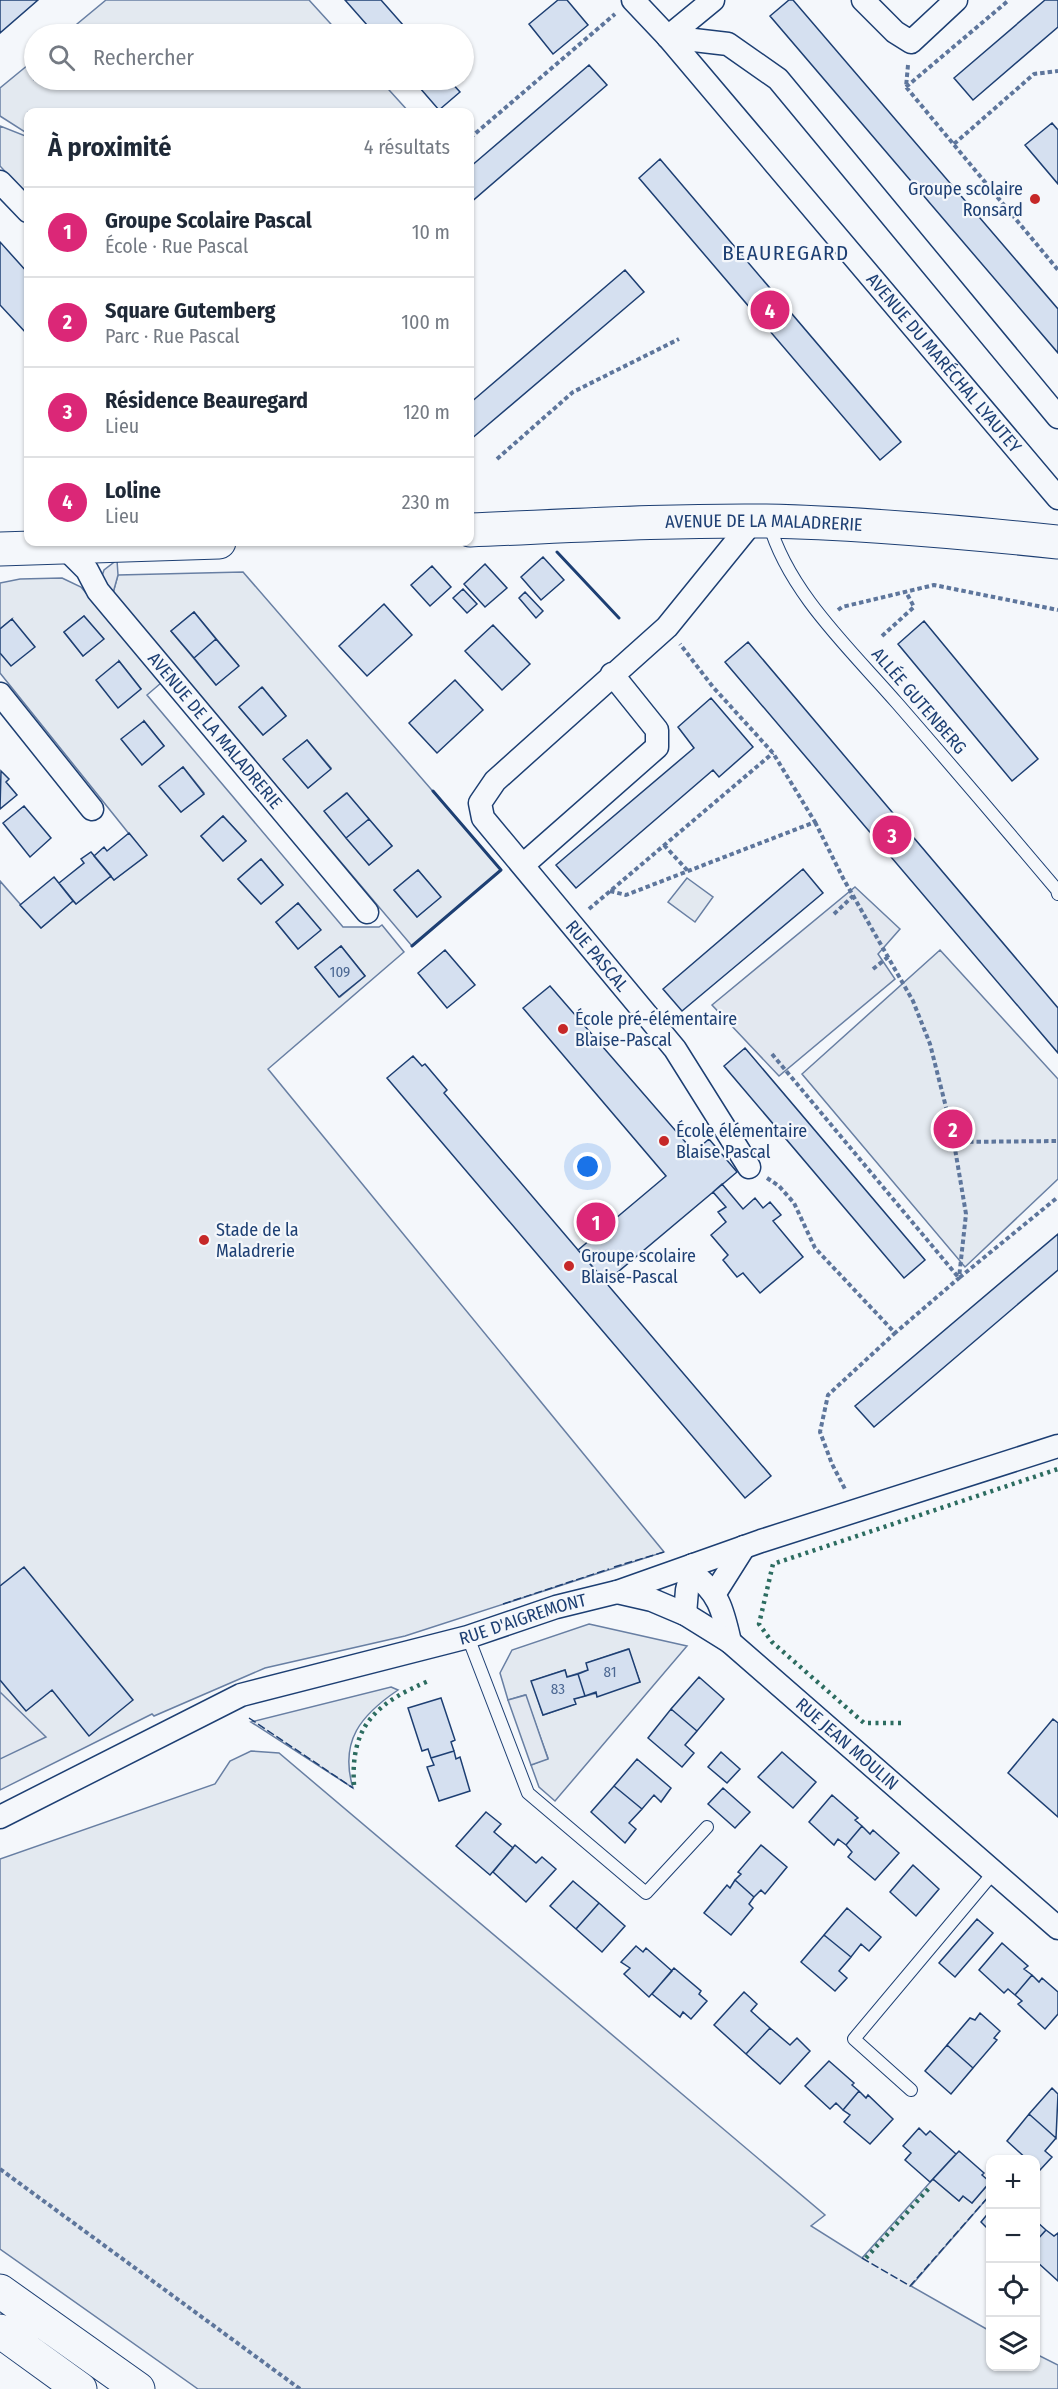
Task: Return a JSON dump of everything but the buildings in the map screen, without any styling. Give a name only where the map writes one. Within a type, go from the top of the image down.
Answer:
[{"type":"main road","name":"AVENUE DE LA MALADRERIE","points":[[474,530],[659,522],[761,521],[884,527],[1058,542]]},
{"type":"main road","points":[[0,549],[116,546]]},
{"type":"main road","points":[[0,2291],[138,2389]]},
{"type":"main road","points":[[0,2331],[80,2389]]},
{"type":"street","points":[[668,37],[713,0]]},
{"type":"street","points":[[863,0],[895,32],[911,42],[956,0]]},
{"type":"street","name":"AVENUE DU MARÉCHAL LYAUTEY","points":[[628,4],[668,37],[1058,498]]},
{"type":"street","points":[[668,37],[728,44],[778,79],[1058,417]]},
{"type":"street","points":[[0,182],[24,207]]},
{"type":"street","name":"RUE PASCAL","points":[[749,1167],[675,1048],[483,818],[480,803],[495,781],[612,674],[668,627],[761,521]]},
{"type":"street","name":"AVENUE DE LA MALADRERIE","points":[[65,548],[87,570],[98,591],[367,912]]},
{"type":"street","points":[[523,865],[657,747],[657,730],[612,674]]},
{"type":"street","points":[[0,694],[92,809]]},
{"type":"street","name":"RUE D'AIGREMONT","points":[[0,1816],[241,1695],[468,1637],[556,1608],[617,1592],[692,1569],[744,1547],[1058,1446]]},
{"type":"street","points":[[715,1593],[744,1547]]},
{"type":"street","points":[[692,1569],[715,1593],[730,1642]]},
{"type":"street","points":[[685,1614],[692,1569]]},
{"type":"street","name":"RUE JEAN MOULIN","points":[[617,1592],[652,1600],[685,1614],[730,1642],[1058,1928]]},
{"type":"lane","name":"ALLÉE GUTENBERG","points":[[761,521],[808,600],[999,820],[1058,894]]},
{"type":"lane","points":[[468,1637],[528,1793],[646,1893],[707,1827]]},
{"type":"lane","points":[[911,2090],[854,2039],[994,1872]]},
{"type":"path","points":[[1009,0],[906,87],[1058,270]]},
{"type":"path","points":[[474,135],[628,4]]},
{"type":"path","points":[[954,144],[1034,74],[1058,71]]},
{"type":"path","points":[[497,459],[573,392],[679,339]]},
{"type":"path","points":[[825,619],[842,607],[934,585],[1058,610]]},
{"type":"path","points":[[882,636],[914,607],[906,592]]},
{"type":"path","points":[[668,627],[713,687],[773,753],[815,822],[853,896],[913,1001],[930,1044],[954,1142],[966,1214],[959,1278]]},
{"type":"path","points":[[572,926],[773,753]]},
{"type":"path","points":[[610,891],[626,895],[815,822]]},
{"type":"path","points":[[664,845],[688,871]]},
{"type":"path","points":[[834,914],[853,896]]},
{"type":"path","points":[[873,969],[888,957]]},
{"type":"path","points":[[772,1054],[959,1278]]},
{"type":"path","points":[[954,1142],[1058,1141]]},
{"type":"path","points":[[749,1167],[779,1186],[794,1203],[816,1248],[895,1333]]},
{"type":"path","points":[[855,1511],[832,1464],[820,1432],[828,1395],[895,1333],[1058,1197]]},
{"type":"path","points":[[0,2169],[300,2389]]},
{"type":"shaded area","points":[[106,0],[309,0],[331,24],[77,24]]},
{"type":"shaded area","points":[[24,68],[24,90],[389,90],[405,108],[24,108],[24,131],[0,116],[0,88]]},
{"type":"shaded area","points":[[0,126],[24,135],[24,192],[0,166]]},
{"type":"shaded area","points":[[117,560],[118,575],[113,593],[101,579],[104,570]]},
{"type":"shaded area","points":[[243,572],[501,870],[412,946],[113,593],[118,575]],"holes":[[[194,612],[238,665],[216,685],[171,631]],[[263,688],[286,716],[263,735],[239,707]],[[307,740],[331,768],[308,788],[284,759]],[[346,793],[392,846],[369,865],[325,811]],[[418,870],[440,897],[417,917],[394,890]]]},
{"type":"shaded area","name":"Stade de la Maladrerie","points":[[62,578],[81,587],[161,683],[147,695],[343,927],[379,927],[382,925],[404,952],[268,1069],[664,1552],[405,1636],[265,1668],[154,1716],[152,1714],[0,1790],[0,881],[41,928],[73,901],[76,904],[111,876],[114,880],[146,855],[0,673],[0,653],[12,619],[0,629],[0,583],[20,579]],"holes":[[[84,616],[103,639],[83,656],[64,632]],[[119,661],[141,689],[119,707]],[[144,721],[164,746],[142,764]],[[183,767],[204,793],[181,812],[160,786]],[[223,816],[246,841],[223,861],[201,836]],[[261,859],[283,885],[261,904],[238,879]],[[298,903],[320,930],[298,949],[276,922]],[[341,946],[365,976],[340,997],[315,967]]]},
{"type":"shaded area","points":[[687,878],[713,897],[695,922],[668,902]]},
{"type":"shaded area","points":[[855,887],[900,929],[878,954],[895,979],[779,1076],[712,1005]]},
{"type":"shaded area","points":[[940,950],[1058,1079],[1058,1179],[965,1267],[802,1074]]},
{"type":"shaded area","points":[[589,1624],[687,1646],[555,1801],[539,1787],[531,1765],[548,1758],[525,1695],[508,1700],[500,1673],[512,1650]],"holes":[[[628,1649],[640,1682],[574,1699],[575,1704],[543,1715],[532,1681],[565,1670],[567,1677],[588,1670],[587,1663]]]},
{"type":"shaded area","points":[[391,1687],[398,1690],[373,1709],[356,1731],[351,1743],[349,1771],[353,1788],[251,1722]]},
{"type":"shaded area","points":[[0,1692],[46,1737],[0,1759]]},
{"type":"shaded area","points":[[526,1695],[548,1759],[531,1765],[508,1700]]},
{"type":"shaded area","points":[[251,1751],[279,1753],[825,2215],[811,2226],[862,2258],[933,2179],[959,2201],[963,2196],[972,2203],[986,2187],[986,2200],[911,2286],[986,2329],[986,2371],[1040,2371],[1040,2356],[1058,2365],[1058,2389],[198,2389],[0,2249],[0,1859],[215,1784],[230,1761]]},
{"type":"hedge","points":[[901,1723],[864,1723],[772,1642],[759,1624],[773,1564],[1058,1469]]},
{"type":"hedge","points":[[354,1785],[357,1746],[371,1718],[396,1697],[431,1680]]},
{"type":"hedge","points":[[866,2258],[930,2187]]},
{"type":"fence","points":[[614,1567],[664,1552]]},
{"type":"fence","points":[[503,1604],[609,1569]]},
{"type":"fence","points":[[249,1718],[353,1788]]},
{"type":"fence","points":[[862,2258],[910,2286],[986,2200]]},
{"type":"wall","points":[[557,552],[619,618]]},
{"type":"wall","points":[[412,946],[501,870],[433,791]]},
{"type":"place","name":"Groupe scolaire Ronsard","points":[[1035,199]]},
{"type":"place","name":"Loline","points":[[770,310]]},
{"type":"place","name":"Résidence Beauregard","points":[[892,835]]},
{"type":"place","name":"École pré-élémentaire Blaise-Pascal","points":[[563,1029]]},
{"type":"place","name":"Square Gutemberg","points":[[953,1129]]},
{"type":"place","name":"École élémentaire Blaise Pascal","points":[[664,1141]]},
{"type":"place","name":"Groupe Scolaire Pascal","points":[[596,1222]]},
{"type":"place","name":"Stade de la Maladrerie","points":[[204,1240]]},
{"type":"place","name":"Groupe scolaire Blaise-Pascal","points":[[569,1266]]},
{"type":"district","name":"BEAUREGARD","points":[[786,253]]}]
